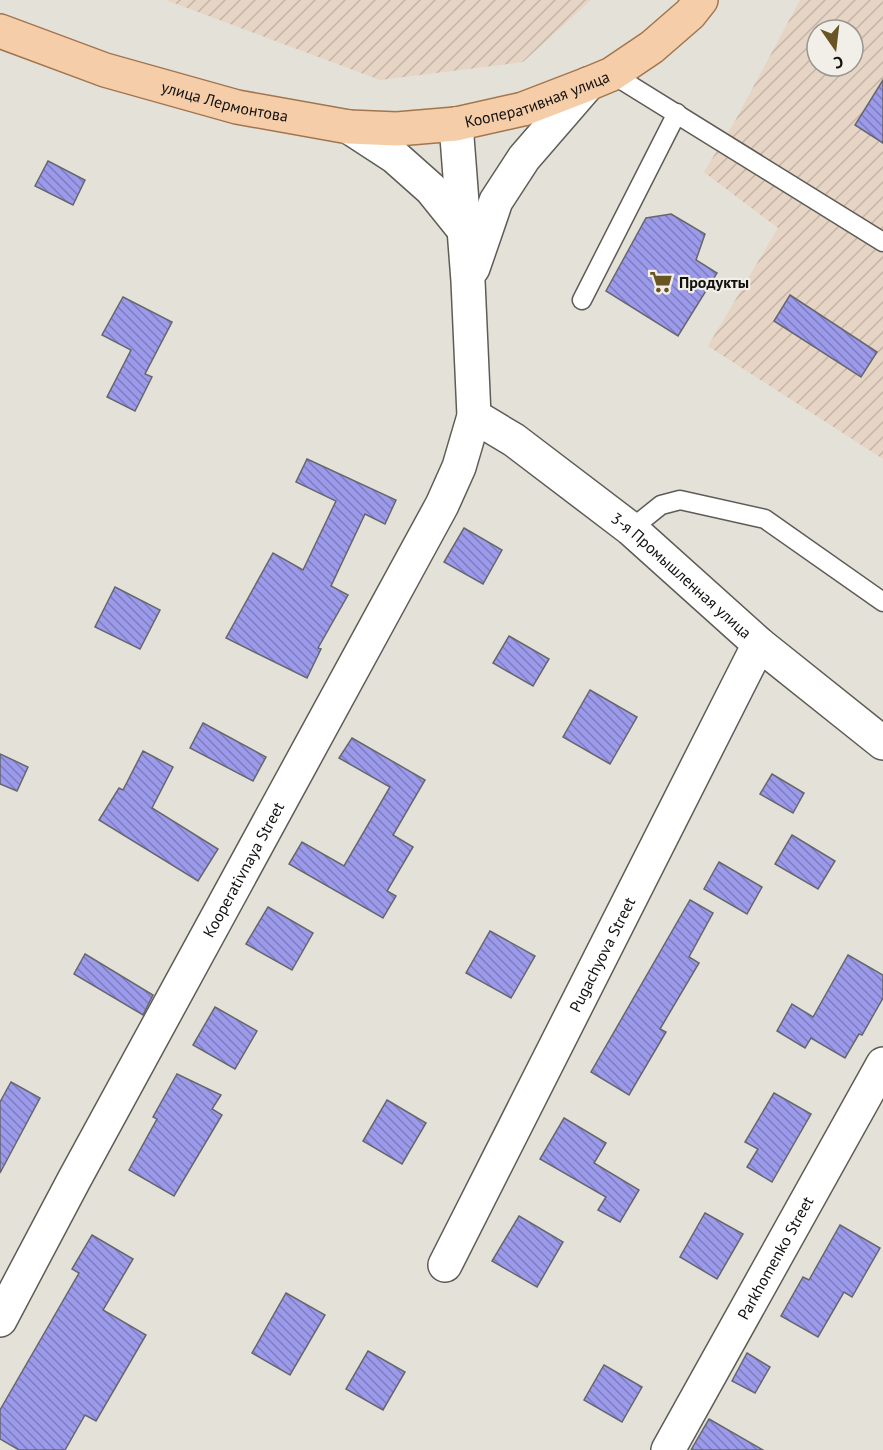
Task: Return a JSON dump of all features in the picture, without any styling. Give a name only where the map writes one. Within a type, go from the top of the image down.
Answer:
[{"type":"main road","name":"Кооперативная улица","points":[[456,124],[523,109],[600,79],[652,47],[690,14],[701,0]]},
{"type":"main road","name":"улица Лермонтова","points":[[0,31],[105,70],[237,108],[349,127],[397,129],[456,124]]},
{"type":"street","points":[[468,281],[496,201],[524,158],[600,79]]},
{"type":"street","name":"Кооперативная улица","points":[[456,124],[468,281],[474,416]]},
{"type":"street","points":[[349,127],[395,157],[431,189],[464,230]]},
{"type":"street","name":"3-я Промышленная улица","points":[[474,416],[514,440],[631,528],[759,644],[883,744]]},
{"type":"street","name":"Kooperativnaya Street","points":[[0,1320],[442,505],[459,467],[474,416]]},
{"type":"street","name":"Pugachyova Street","points":[[445,1265],[759,644]]},
{"type":"street","name":"Parkhomenko Street","points":[[668,1450],[883,1064]]},
{"type":"lane","points":[[600,79],[677,113],[883,242]]},
{"type":"lane","points":[[582,300],[677,113]]},
{"type":"lane","points":[[631,528],[661,504],[680,500],[765,519],[883,602]]},
{"type":"shaded area","points":[[166,0],[591,0],[523,62],[380,80]]},
{"type":"shaded area","points":[[800,0],[883,0],[883,459],[708,346],[778,228],[704,172],[735,121]]},
{"type":"building","points":[[883,80],[883,143],[855,125]]},
{"type":"building","points":[[48,161],[85,180],[73,205],[35,186]]},
{"type":"building","name":"Продукты","points":[[671,214],[705,234],[696,260],[717,273],[678,336],[606,291],[646,218]]},
{"type":"building","points":[[790,295],[877,352],[861,377],[774,321]]},
{"type":"building","points":[[123,297],[172,322],[145,374],[152,377],[135,411],[107,397],[131,350],[102,335]]},
{"type":"building","points":[[307,459],[396,500],[385,524],[365,514],[331,586],[348,595],[318,648],[321,649],[307,678],[226,638],[273,553],[303,570],[336,501],[296,482]]},
{"type":"building","points":[[464,528],[502,550],[483,584],[444,562]]},
{"type":"building","points":[[115,587],[160,610],[140,649],[95,627]]},
{"type":"building","points":[[509,636],[549,659],[533,686],[493,663]]},
{"type":"building","points":[[590,690],[637,717],[610,764],[563,737]]},
{"type":"building","points":[[203,723],[266,757],[253,781],[190,748]]},
{"type":"building","points":[[352,738],[425,780],[393,835],[413,847],[387,891],[396,896],[383,918],[289,864],[302,842],[344,866],[390,787],[339,758]]},
{"type":"building","points":[[143,751],[173,767],[152,808],[218,849],[198,881],[99,820],[119,788],[123,790]]},
{"type":"building","points":[[0,754],[28,767],[17,791],[0,784]]},
{"type":"building","points":[[772,774],[804,793],[793,813],[760,794]]},
{"type":"building","points":[[792,835],[835,861],[818,889],[775,864]]},
{"type":"building","points":[[719,862],[762,887],[747,914],[704,889]]},
{"type":"building","points":[[690,900],[713,913],[689,957],[699,963],[660,1029],[666,1032],[629,1095],[591,1072]]},
{"type":"building","points":[[268,907],[313,933],[292,970],[246,944]]},
{"type":"building","points":[[490,931],[535,956],[511,998],[466,973]]},
{"type":"building","points":[[85,954],[153,995],[143,1015],[74,974]]},
{"type":"building","points":[[848,955],[883,975],[883,998],[862,1035],[859,1034],[845,1058],[811,1038],[805,1048],[777,1031],[792,1004],[813,1017]]},
{"type":"building","points":[[215,1007],[257,1031],[235,1069],[193,1045]]},
{"type":"building","points":[[177,1074],[221,1095],[212,1109],[222,1115],[174,1196],[129,1170],[157,1119],[153,1117]]},
{"type":"building","points":[[11,1082],[40,1098],[0,1173],[0,1102]]},
{"type":"building","points":[[774,1093],[811,1114],[772,1182],[747,1167],[758,1149],[745,1142]]},
{"type":"building","points":[[387,1100],[426,1123],[402,1164],[363,1141]]},
{"type":"building","points":[[564,1118],[606,1143],[594,1163],[639,1190],[620,1222],[598,1210],[606,1197],[540,1159]]},
{"type":"building","points":[[705,1213],[743,1234],[717,1279],[680,1257]]},
{"type":"building","points":[[519,1216],[563,1242],[537,1287],[492,1261]]},
{"type":"building","points":[[840,1225],[880,1248],[852,1297],[844,1292],[818,1337],[781,1316],[803,1277],[809,1280]]},
{"type":"building","points":[[92,1235],[133,1259],[103,1310],[146,1335],[96,1421],[85,1415],[65,1450],[19,1450],[0,1439],[0,1410],[79,1273],[72,1269]]},
{"type":"building","points":[[286,1293],[325,1315],[290,1375],[252,1353]]},
{"type":"building","points":[[368,1351],[405,1372],[383,1410],[346,1389]]},
{"type":"building","points":[[747,1353],[770,1367],[755,1393],[732,1381]]},
{"type":"building","points":[[604,1365],[642,1387],[622,1422],[584,1400]]},
{"type":"building","points":[[709,1419],[763,1450],[691,1450]]},
{"type":"place","name":"Продукты","points":[[661,282]]}]
